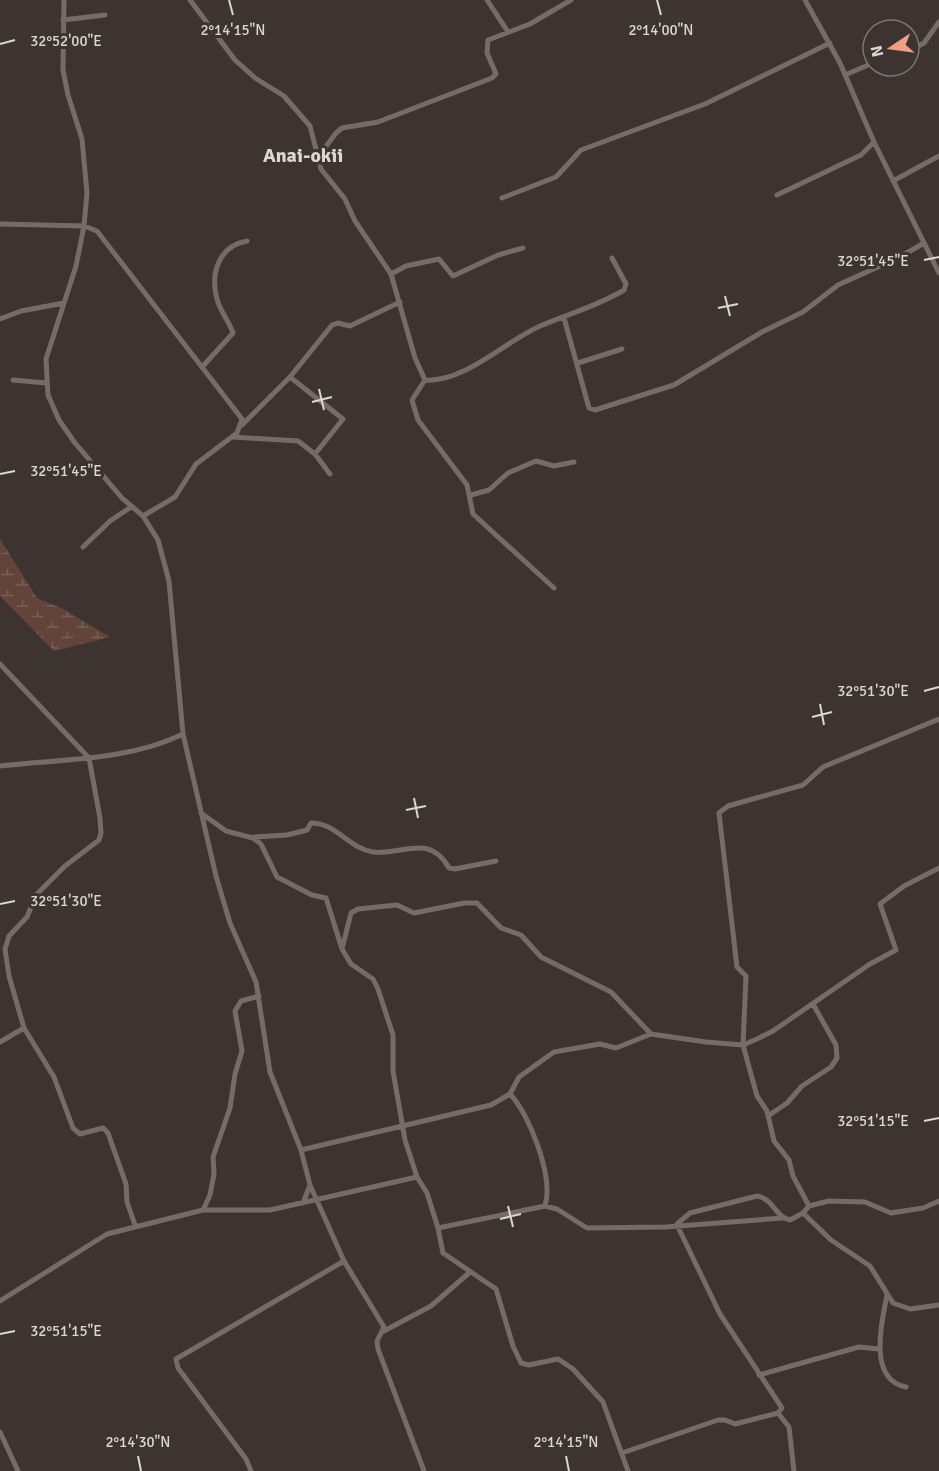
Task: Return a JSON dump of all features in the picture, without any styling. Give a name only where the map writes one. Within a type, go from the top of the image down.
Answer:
[{"type":"street","points":[[64,0],[64,80],[82,139],[85,160],[84,226],[64,303],[48,349],[46,383],[48,395],[59,420],[106,481],[143,516],[158,540],[169,580],[183,734],[225,908],[250,964],[259,996],[270,1072],[301,1150],[316,1199],[344,1261],[382,1322],[384,1331]]},
{"type":"street","points":[[190,0],[211,31],[243,69],[284,96],[302,114],[313,132],[321,169],[345,199],[355,221],[391,274],[415,358],[425,380]]},
{"type":"street","points":[[487,0],[508,32]]},
{"type":"street","points":[[318,157],[342,128],[378,122],[492,78],[496,74],[486,44],[491,38],[530,24],[562,2],[571,0]]},
{"type":"street","points":[[805,0],[830,42],[874,142],[939,273]]},
{"type":"street","points":[[63,20],[105,15]]},
{"type":"street","points":[[921,45],[939,22]]},
{"type":"street","points":[[502,198],[555,177],[581,150],[705,104],[830,42]]},
{"type":"street","points":[[845,75],[861,68]]},
{"type":"street","points":[[777,195],[861,155],[874,142]]},
{"type":"street","points":[[893,181],[939,156]]},
{"type":"street","points":[[0,224],[49,227],[84,226],[92,228],[103,237],[238,413],[242,425]]},
{"type":"street","points":[[203,366],[233,333],[216,298],[217,264],[232,246],[247,241]]},
{"type":"street","points":[[564,318],[589,408],[595,410],[640,398],[674,385],[762,332],[803,312],[838,285],[900,257],[924,243]]},
{"type":"street","points":[[391,274],[406,266],[439,259],[453,276],[498,255],[523,248]]},
{"type":"street","points":[[425,380],[434,381],[456,372],[499,351],[525,333],[624,290],[626,284],[612,258]]},
{"type":"street","points":[[143,516],[174,496],[196,465],[233,437],[290,377],[332,325],[339,323],[350,326],[399,302]]},
{"type":"street","points":[[0,319],[21,311],[64,303]]},
{"type":"street","points":[[578,363],[622,349]]},
{"type":"street","points":[[290,377],[343,419],[315,454]]},
{"type":"street","points":[[14,380],[46,383]]},
{"type":"street","points":[[425,380],[412,400],[415,414],[467,484],[473,514],[554,588]]},
{"type":"street","points":[[233,437],[298,441],[315,454],[330,474]]},
{"type":"street","points":[[471,495],[489,490],[508,473],[536,461],[554,466],[574,462]]},
{"type":"street","points":[[82,547],[110,521],[131,507]]},
{"type":"street","points":[[0,664],[89,758],[102,833],[92,848],[65,867],[36,895],[27,917],[6,941],[9,976],[24,1028],[54,1077],[75,1131],[80,1134],[103,1128],[108,1133],[126,1184],[128,1202],[135,1225]]},
{"type":"street","points":[[809,1206],[793,1176],[789,1160],[774,1142],[768,1116],[757,1096],[744,1045],[746,976],[737,967],[719,813],[728,806],[802,785],[823,767],[939,719]]},
{"type":"street","points":[[0,766],[89,758],[158,745],[183,734]]},
{"type":"street","points":[[201,813],[226,831],[253,838],[287,835],[307,830],[311,823],[318,823],[335,828],[345,841],[370,851],[412,847],[438,853],[449,868],[455,869],[496,861]]},
{"type":"street","points":[[253,838],[263,846],[271,870],[277,877],[312,895],[326,898],[342,949],[351,964],[373,979],[378,989],[393,1035],[392,1064],[405,1140],[417,1177],[427,1193],[438,1228],[442,1253],[496,1289],[513,1346],[521,1363],[529,1365],[558,1359],[573,1369],[600,1398],[628,1471]]},
{"type":"street","points":[[301,1150],[404,1124],[491,1106],[510,1094],[519,1077],[554,1052],[600,1044],[616,1048],[651,1034],[744,1045],[773,1031],[870,964],[896,950],[880,904],[904,886],[939,868]]},
{"type":"street","points":[[342,949],[351,912],[358,909],[397,905],[412,913],[464,903],[477,903],[501,928],[521,935],[541,957],[610,992],[651,1034]]},
{"type":"street","points":[[203,1210],[210,1195],[214,1174],[213,1157],[230,1108],[235,1074],[242,1049],[235,1011],[241,1001],[259,996]]},
{"type":"street","points":[[768,1116],[788,1103],[802,1086],[831,1067],[837,1058],[837,1049],[813,1004]]},
{"type":"street","points":[[0,1042],[24,1028]]},
{"type":"street","points":[[510,1094],[524,1112],[537,1145],[547,1195],[545,1206]]},
{"type":"street","points":[[0,1301],[101,1237],[135,1225],[203,1210],[262,1211],[417,1177]]},
{"type":"street","points":[[303,1203],[310,1185]]},
{"type":"street","points":[[677,1225],[690,1212],[757,1196],[771,1202],[783,1218]]},
{"type":"street","points":[[438,1228],[545,1206],[557,1209],[587,1227],[677,1225],[783,1218],[793,1220],[809,1206],[836,1200],[865,1202],[895,1213],[923,1208],[939,1201]]},
{"type":"street","points":[[803,1213],[831,1240],[870,1266],[893,1303],[905,1308],[939,1305]]},
{"type":"street","points":[[677,1225],[720,1314],[781,1406],[778,1413]]},
{"type":"street","points":[[251,1471],[218,1420],[178,1368],[176,1359],[344,1261]]},
{"type":"street","points":[[424,1471],[377,1341],[384,1331],[431,1306],[469,1273]]},
{"type":"street","points":[[887,1294],[879,1333],[879,1349],[885,1371],[900,1385],[906,1387]]},
{"type":"street","points":[[759,1375],[859,1347],[879,1349]]},
{"type":"street","points":[[622,1453],[718,1420],[725,1420],[734,1425],[778,1413]]},
{"type":"street","points":[[778,1413],[789,1427],[794,1471]]},
{"type":"street","points":[[0,1432],[18,1471]]},
{"type":"green space","points":[[0,539],[37,598],[63,609],[110,637],[54,651],[0,596]]},
{"type":"district","name":"Anai-okii","points":[[303,155]]}]
